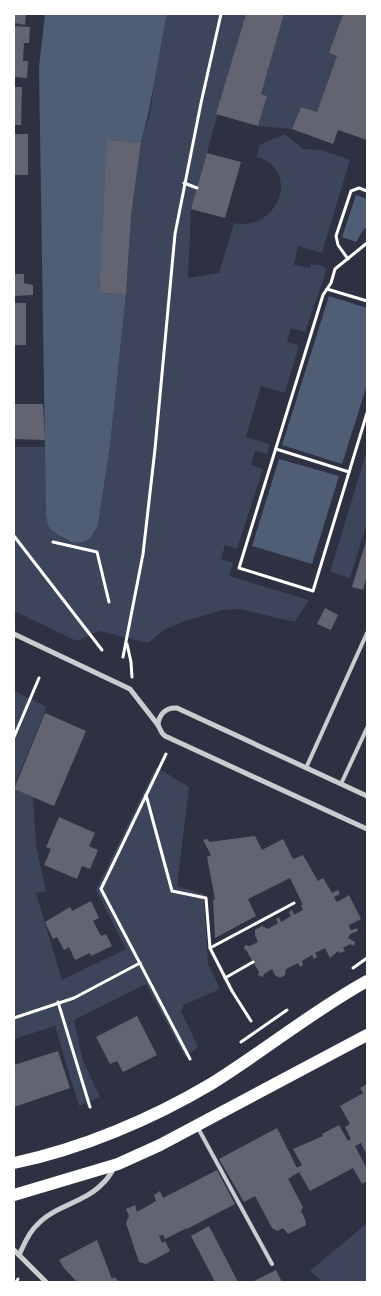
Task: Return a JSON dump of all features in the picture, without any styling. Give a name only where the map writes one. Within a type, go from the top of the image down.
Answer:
[{"type":"main road","points":[[14,1163],[37,1158],[101,1137],[164,1109],[210,1084],[367,981]]},
{"type":"main road","points":[[14,1195],[118,1164],[197,1126],[367,1035]]},
{"type":"street","points":[[14,634],[130,689],[165,736],[367,829]]},
{"type":"street","points":[[158,725],[158,720],[162,713],[172,708],[177,708],[367,796]]},
{"type":"street","points":[[16,1256],[37,1224],[56,1210],[89,1194],[103,1184],[118,1164]]},
{"type":"street","points":[[14,1250],[16,1256],[46,1282]]},
{"type":"lane","points":[[306,768],[367,633]]},
{"type":"lane","points":[[341,784],[367,728]]},
{"type":"lane","points":[[197,1126],[272,1264]]},
{"type":"path","points":[[123,657],[143,554],[175,234],[221,14]]},
{"type":"path","points":[[184,184],[197,188]]},
{"type":"path","points":[[348,259],[338,245],[336,236],[351,191],[359,188],[367,191]]},
{"type":"path","points":[[367,243],[335,269],[323,295],[239,568],[312,591],[367,413]]},
{"type":"path","points":[[327,289],[367,301]]},
{"type":"path","points":[[276,449],[349,472]]},
{"type":"path","points":[[14,536],[102,650]]},
{"type":"path","points":[[53,542],[97,552],[109,602]]},
{"type":"path","points":[[126,641],[131,662],[132,682]]},
{"type":"path","points":[[14,738],[40,678]]},
{"type":"path","points":[[166,754],[101,889],[190,1059]]},
{"type":"path","points":[[146,795],[172,890],[206,898],[210,948],[232,991],[251,1021]]},
{"type":"path","points":[[210,948],[294,903]]},
{"type":"path","points":[[351,969],[367,958]]},
{"type":"path","points":[[225,978],[253,962]]},
{"type":"path","points":[[14,1018],[74,998],[140,963]]},
{"type":"path","points":[[58,1002],[90,1107]]},
{"type":"path","points":[[236,1046],[288,1009]]},
{"type":"shaded area","points":[[45,14],[167,14],[141,142],[108,140],[99,293],[126,295],[110,446],[98,523],[93,535],[89,539],[80,542],[68,540],[53,531],[48,526],[46,515],[39,67]]},
{"type":"shaded area","points":[[167,14],[246,14],[191,209],[188,278],[219,273],[234,223],[250,223],[263,218],[273,209],[279,198],[281,186],[278,174],[270,164],[257,157],[259,145],[285,134],[303,149],[322,150],[350,160],[322,253],[298,246],[294,265],[310,268],[311,264],[320,265],[327,269],[305,332],[291,328],[287,342],[299,345],[285,393],[261,386],[246,437],[270,444],[267,454],[255,451],[251,465],[263,469],[237,549],[225,545],[221,559],[233,563],[229,576],[309,600],[295,622],[240,609],[223,610],[184,621],[164,630],[148,643],[100,631],[77,641],[14,611],[14,447],[45,447],[46,515],[49,527],[67,541],[95,533],[110,446],[126,295],[131,216],[141,142],[150,113]]},
{"type":"shaded area","points":[[284,14],[343,14],[329,53],[337,56],[317,112],[301,107],[292,129],[258,126],[267,96],[261,94]]},
{"type":"shaded area","points":[[356,195],[367,199],[367,226],[356,242],[342,237]]},
{"type":"shaded area","points":[[329,296],[367,308],[367,385],[342,464],[282,445]]},
{"type":"shaded area","points":[[367,450],[367,523],[350,578],[330,572]]},
{"type":"shaded area","points":[[279,459],[339,476],[312,564],[252,546]]},
{"type":"shaded area","points":[[14,691],[47,707],[14,786]]},
{"type":"shaded area","points":[[156,767],[189,787],[177,886],[204,894],[208,964],[220,989],[184,1005],[181,1011],[198,1047],[185,1057],[146,984],[74,1020],[83,1061],[100,1097],[79,1106],[55,1026],[14,1039],[14,789],[33,797],[36,845],[46,891],[36,893],[62,980],[126,949],[96,890]]},
{"type":"shaded area","points":[[367,1223],[367,1282],[323,1282],[310,1271]]},
{"type":"building","points":[[14,14],[26,14],[25,25],[14,23]]},
{"type":"building","points":[[246,14],[284,14],[261,94],[267,96],[258,126],[216,114]]},
{"type":"building","points":[[343,14],[367,14],[367,140],[338,130],[333,144],[292,129],[301,107],[317,112],[337,56],[329,53]]},
{"type":"building","points":[[14,26],[30,27],[29,43],[24,43],[23,61],[28,61],[27,78],[14,77]]},
{"type":"building","points":[[14,87],[22,87],[21,125],[14,125]]},
{"type":"building","points":[[14,134],[28,134],[28,175],[14,175]]},
{"type":"building","points":[[107,140],[141,142],[131,216],[126,295],[99,293]]},
{"type":"building","points":[[207,153],[241,162],[225,218],[191,209]]},
{"type":"building","points":[[14,274],[24,274],[24,283],[33,285],[33,295],[14,296]]},
{"type":"building","points":[[14,303],[26,303],[26,345],[14,345]]},
{"type":"building","points":[[14,404],[43,404],[45,440],[14,439]]},
{"type":"building","points":[[367,538],[367,575],[363,590],[352,587]]},
{"type":"building","points":[[325,608],[338,615],[331,630],[317,624]]},
{"type":"building","points":[[45,713],[86,731],[54,806],[14,789]]},
{"type":"building","points":[[59,817],[95,833],[89,846],[98,850],[90,869],[82,866],[77,879],[44,865],[51,849],[46,847]]},
{"type":"building","points":[[255,836],[262,850],[283,839],[293,859],[303,855],[318,881],[323,878],[332,893],[338,890],[340,894],[334,897],[337,902],[349,895],[361,919],[349,925],[350,929],[357,928],[358,931],[350,934],[348,938],[355,942],[354,946],[350,944],[343,948],[345,951],[340,953],[338,951],[330,958],[325,948],[315,953],[317,957],[314,959],[312,955],[302,961],[303,965],[300,967],[298,963],[286,969],[285,975],[280,978],[275,975],[272,969],[264,974],[263,977],[258,975],[259,972],[244,949],[245,945],[250,946],[258,942],[255,930],[262,926],[268,929],[278,923],[276,919],[279,917],[281,922],[291,916],[289,912],[292,910],[294,915],[303,910],[301,905],[303,905],[290,878],[248,899],[256,916],[215,938],[213,900],[215,899],[207,857],[211,855],[203,840],[208,839],[209,842]]},
{"type":"building","points":[[91,901],[99,918],[93,921],[101,936],[106,934],[112,946],[91,956],[90,953],[75,960],[69,947],[64,950],[57,937],[53,939],[45,922],[70,907],[72,911]]},
{"type":"building","points":[[137,1016],[157,1055],[123,1072],[117,1061],[110,1064],[96,1037]]},
{"type":"building","points":[[58,1051],[70,1088],[14,1107],[14,1065]]},
{"type":"building","points":[[367,1084],[367,1156],[361,1143],[355,1146],[367,1169],[367,1181],[362,1184],[353,1168],[310,1191],[299,1172],[288,1179],[303,1207],[301,1211],[306,1225],[288,1234],[283,1228],[277,1231],[272,1228],[255,1196],[244,1202],[219,1159],[277,1128],[297,1168],[302,1165],[293,1149],[323,1136],[322,1134],[339,1125],[348,1141],[351,1139],[345,1127],[350,1124],[340,1106],[363,1093],[360,1088]]},
{"type":"building","points":[[217,1170],[235,1204],[165,1239],[163,1235],[159,1236],[162,1243],[165,1241],[170,1251],[146,1264],[139,1262],[126,1223],[129,1216],[126,1209],[135,1205],[137,1212],[156,1201],[154,1195],[160,1191],[163,1198]]},
{"type":"building","points":[[209,1226],[238,1282],[215,1282],[191,1236]]},
{"type":"building","points":[[97,1240],[112,1279],[114,1277],[120,1282],[77,1282],[59,1260]]},
{"type":"building","points":[[276,1270],[282,1282],[252,1282]]}]
